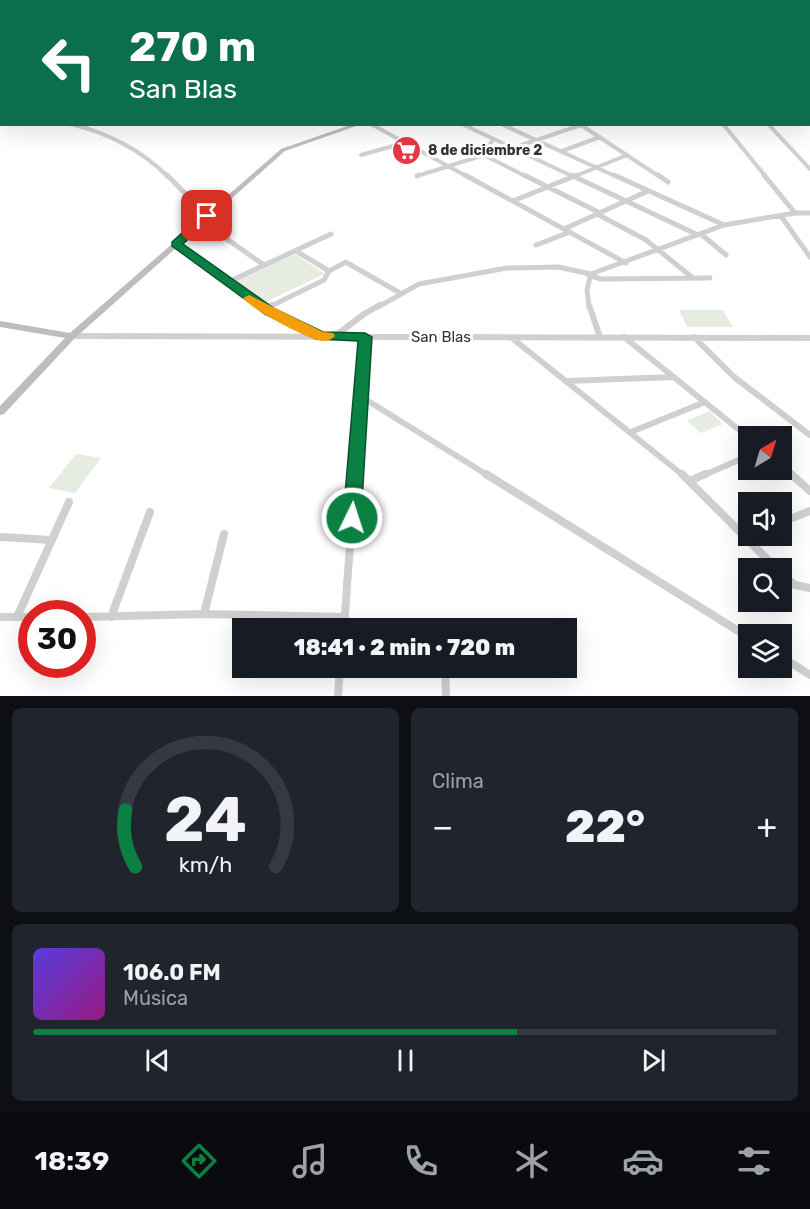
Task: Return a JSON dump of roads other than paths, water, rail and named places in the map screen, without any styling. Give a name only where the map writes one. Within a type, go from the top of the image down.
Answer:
[{"type":"street","points":[[83,126],[103,133],[152,160],[204,219],[264,265]]},
{"type":"street","points":[[0,412],[72,336],[283,150],[354,126]]},
{"type":"street","points":[[374,126],[626,263]]},
{"type":"street","points":[[466,126],[699,235],[726,255]]},
{"type":"street","points":[[505,126],[724,225]]},
{"type":"street","points":[[513,148],[575,126]]},
{"type":"street","points":[[580,126],[668,182]]},
{"type":"street","points":[[725,126],[795,213]]},
{"type":"street","points":[[770,126],[810,169]]},
{"type":"street","points":[[562,151],[600,137]]},
{"type":"street","points":[[484,155],[493,139]]},
{"type":"street","points":[[361,155],[404,143]]},
{"type":"street","points":[[417,176],[484,155],[598,213],[660,250],[693,278]]},
{"type":"street","points":[[513,201],[627,155]]},
{"type":"street","points":[[564,229],[648,191]]},
{"type":"street","points":[[588,276],[724,225],[795,213],[810,213]]},
{"type":"street","points":[[782,216],[810,256]]},
{"type":"street","points":[[536,246],[570,232]]},
{"type":"street","points":[[228,282],[331,234]]},
{"type":"street","points":[[176,244],[264,309],[321,336]]},
{"type":"street","points":[[296,250],[330,271]]},
{"type":"street","points":[[264,309],[324,279],[330,271],[347,263],[400,293]]},
{"type":"street","points":[[335,336],[348,324],[400,293],[433,281],[507,268],[558,267],[601,279],[710,278]]},
{"type":"street","points":[[588,276],[587,294],[600,337]]},
{"type":"street","points":[[0,324],[72,336]]},
{"type":"street","name":"San Blas","points":[[72,336],[810,338]]},
{"type":"street","points":[[96,617],[204,614],[345,617],[365,337]]},
{"type":"street","points":[[624,337],[738,429]]},
{"type":"street","points":[[512,338],[690,481],[738,526]]},
{"type":"street","points":[[694,338],[729,374],[810,435]]},
{"type":"street","points":[[567,381],[673,377]]},
{"type":"street","points":[[360,396],[738,631]]},
{"type":"street","points":[[631,432],[705,402]]},
{"type":"street","points":[[690,481],[738,460]]},
{"type":"street","points":[[792,475],[810,491]]},
{"type":"street","points":[[0,616],[17,617],[69,502]]},
{"type":"street","points":[[111,617],[150,512]]},
{"type":"street","points":[[792,518],[810,512]]},
{"type":"street","points":[[204,614],[224,534]]},
{"type":"street","points":[[0,537],[51,540]]},
{"type":"street","points":[[757,546],[767,558]]},
{"type":"street","points":[[792,583],[810,588]]},
{"type":"street","points":[[792,663],[810,675]]},
{"type":"street","points":[[338,696],[339,678]]},
{"type":"street","points":[[445,678],[446,696]]},
{"type":"place","name":"8 de diciembre 2","points":[[407,150]]}]
